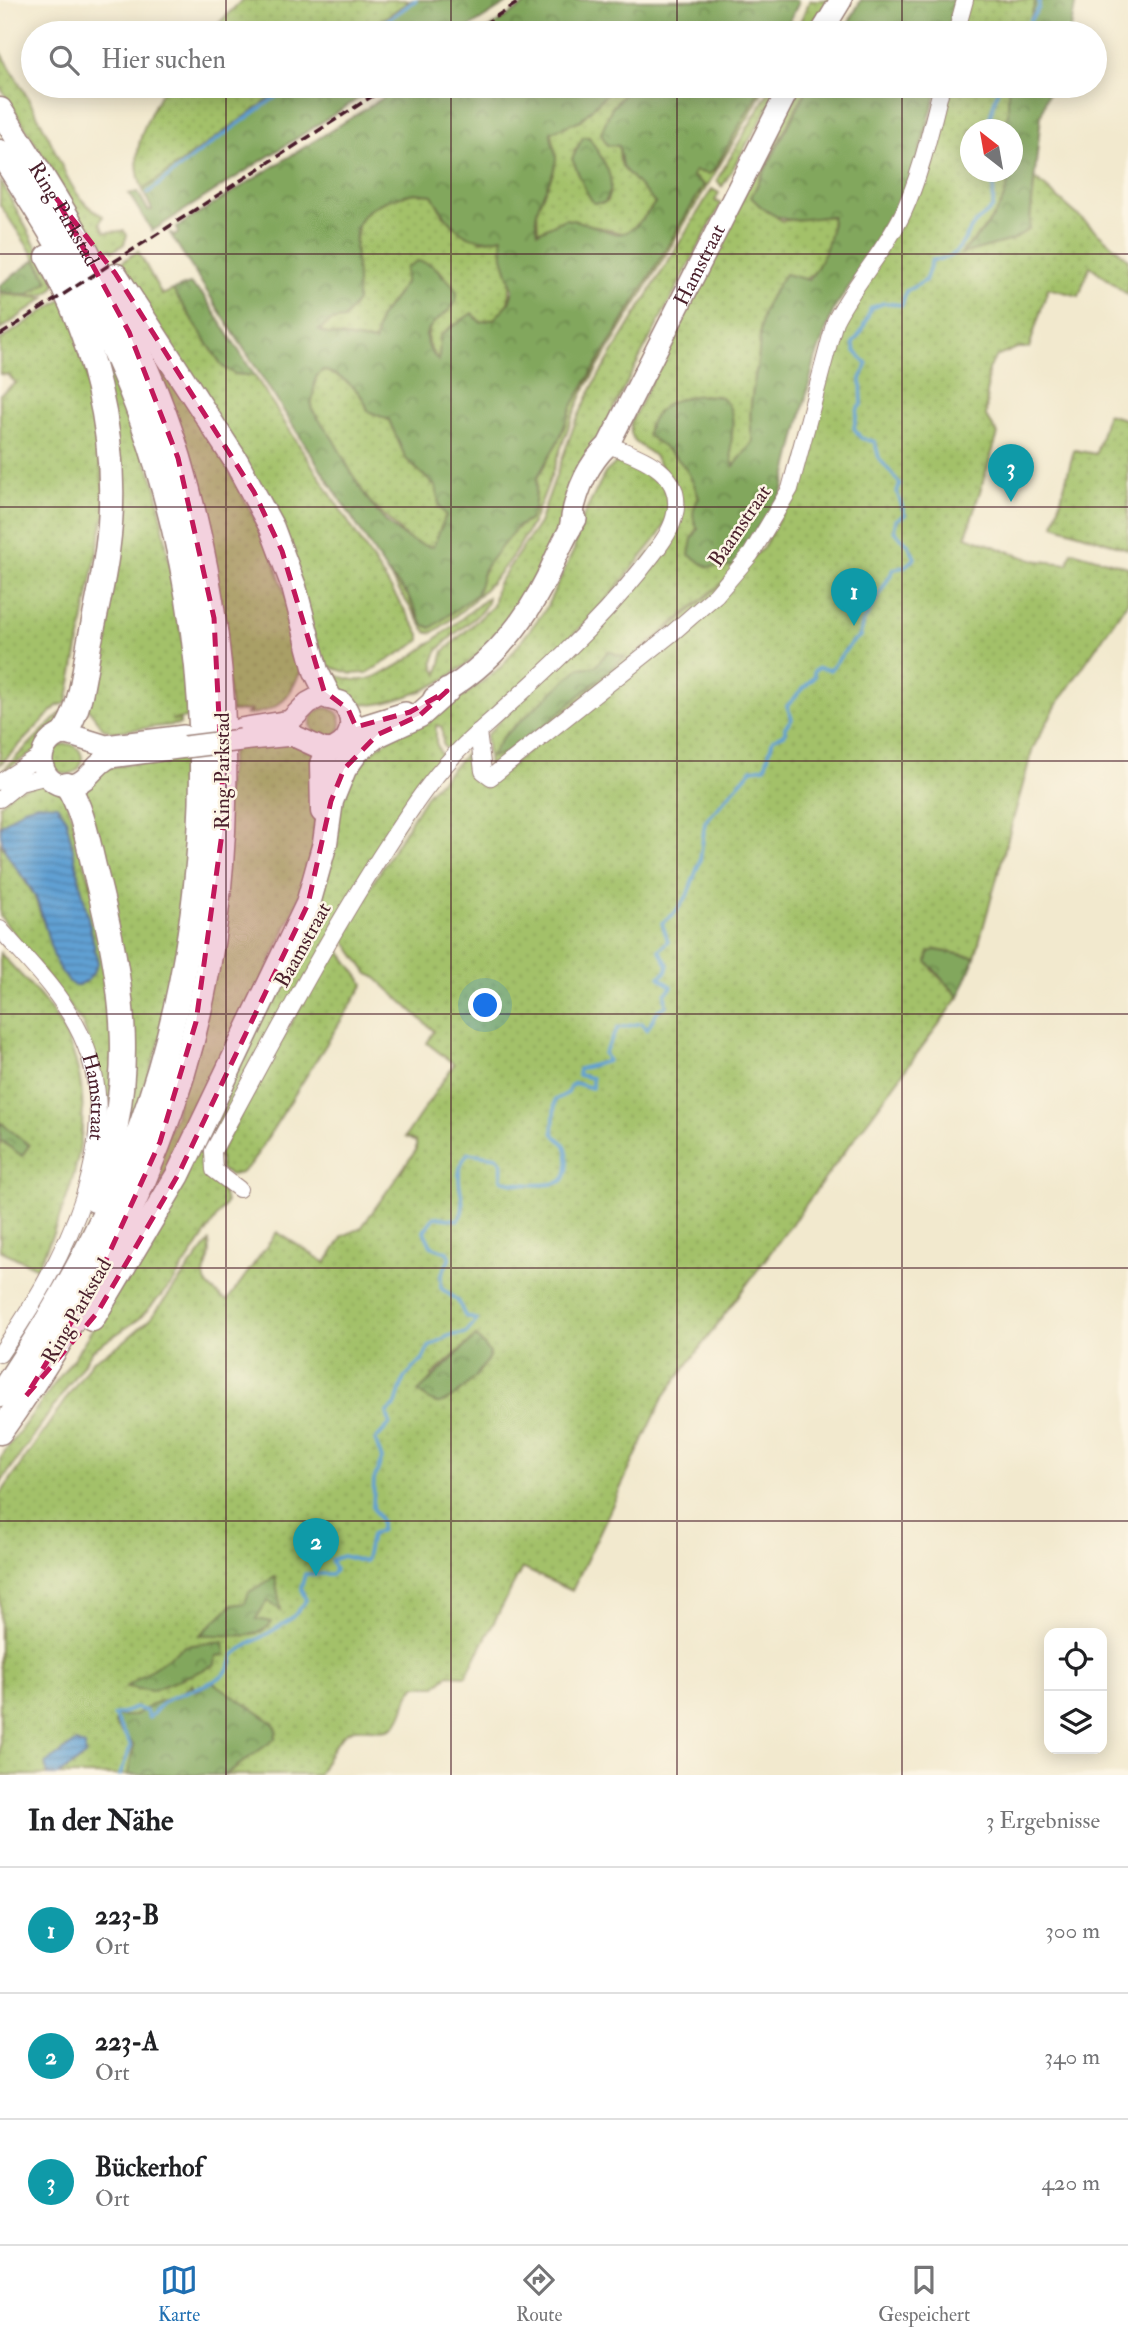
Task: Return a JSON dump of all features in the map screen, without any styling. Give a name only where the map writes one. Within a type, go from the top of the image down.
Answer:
[{"type":"highway","name":"Ring Parkstad","points":[[0,110],[86,249],[129,331],[178,458],[214,618],[225,740],[224,818],[212,935],[196,1022],[160,1142],[96,1282],[26,1396],[0,1432]]},
{"type":"highway","name":"Ring Parkstad","points":[[0,152],[82,285],[143,421],[182,565],[196,649],[203,801],[192,924],[158,1077],[112,1198],[87,1251],[40,1334],[0,1395]]},
{"type":"highway","points":[[0,160],[84,335],[101,396],[110,460],[111,515],[103,577],[75,708],[64,733]]},
{"type":"highway","points":[[56,198],[115,273],[254,492],[282,551],[316,671],[343,712]]},
{"type":"highway","points":[[26,1396],[73,1347],[97,1313],[178,1175],[308,904],[326,843],[331,801],[349,761],[377,735],[420,715],[447,691]]},
{"type":"highway","points":[[326,843],[321,779],[327,751]]},
{"type":"highway","points":[[40,1334],[103,1178],[114,1132],[124,1063],[124,1024],[116,957],[82,824],[57,781]]},
{"type":"main road","points":[[828,21],[841,0]]},
{"type":"main road","name":"Hamstraat","points":[[57,781],[83,780],[100,761],[110,757],[241,734],[290,721],[314,699],[343,712],[410,712],[447,691],[482,666],[518,627],[545,580],[570,529],[573,503],[595,457],[608,445],[784,98]]},
{"type":"main road","name":"Hamstraat","points":[[241,734],[292,735],[317,749],[327,751],[340,745],[343,712]]},
{"type":"main road","points":[[57,781],[41,756],[49,740],[64,733]]},
{"type":"main road","name":"Hamstraat","points":[[64,733],[106,746],[185,742]]},
{"type":"street","points":[[959,21],[965,0]]},
{"type":"street","name":"Baamstraat","points":[[478,732],[483,771],[491,776],[670,635],[716,595],[751,554],[790,489],[835,321],[848,296],[904,211],[938,98]]},
{"type":"street","name":"Baamstraat","points":[[239,1189],[214,1170],[214,1151],[346,909],[422,793],[448,761],[537,680],[605,612],[669,529],[676,505],[666,475],[646,459],[608,445]]},
{"type":"street","points":[[0,782],[41,756]]},
{"type":"street","name":"Hamstraat","points":[[0,799],[20,783],[57,781]]},
{"type":"street","name":"Hamstraat","points":[[0,929],[51,988],[77,1025],[95,1076],[99,1113],[92,1166],[67,1235],[36,1297],[0,1354]]},
{"type":"highlighted area","points":[[56,198],[115,273],[254,492],[282,551],[324,691],[348,709],[356,727],[410,712],[447,691],[420,715],[377,735],[344,769],[331,801],[308,904],[178,1175],[97,1313],[26,1396],[96,1282],[160,1142],[196,1022],[224,819],[214,618],[178,458],[129,332]]},
{"type":"green space","points":[[242,0],[411,0],[380,21],[221,21]]},
{"type":"green space","points":[[411,0],[512,0],[479,21],[380,21]]},
{"type":"green space","points":[[532,0],[798,0],[790,21],[500,21]]},
{"type":"green space","points":[[810,0],[832,0],[819,21],[800,21]]},
{"type":"green space","points":[[861,0],[962,0],[956,21],[850,21]]},
{"type":"green space","points":[[966,0],[1036,0],[1030,21],[962,21]]},
{"type":"green space","points":[[1036,0],[1076,0],[1072,21],[1030,21]]},
{"type":"green space","points":[[0,50],[21,87],[21,98],[28,98],[75,190],[82,200],[103,216],[100,223],[105,232],[124,231],[127,235],[124,244],[113,251],[110,248],[103,252],[0,87]]},
{"type":"green space","points":[[159,98],[271,98],[143,190],[137,163],[138,149]]},
{"type":"green space","points":[[271,98],[359,98],[152,231],[129,194],[138,192],[148,210],[152,210],[143,190]]},
{"type":"green space","points":[[383,98],[602,98],[581,120],[551,132],[556,159],[539,204],[536,222],[538,232],[565,219],[623,233],[632,229],[655,203],[622,167],[619,146],[607,145],[601,133],[611,109],[621,98],[755,98],[714,170],[709,174],[695,171],[692,176],[704,185],[573,404],[559,439],[537,478],[534,511],[529,520],[517,527],[484,569],[477,594],[431,628],[423,624],[407,594],[386,571],[169,232],[175,236],[178,233],[177,227]],"holes":[[[415,193],[432,195],[452,224],[468,236],[489,240],[502,237],[503,257],[513,290],[509,303],[494,319],[480,322],[472,313],[440,335],[439,361],[429,348],[426,338],[428,330],[455,303],[457,294],[438,270],[417,261],[406,268],[405,283],[379,319],[375,342],[327,334],[319,330],[331,321],[344,319],[357,301],[355,244],[362,217],[372,207],[389,199]],[[323,370],[357,390],[368,411],[389,420],[406,459],[436,487],[440,508],[446,515],[433,547],[415,542],[399,533],[385,520],[361,489],[333,439],[311,408],[316,377]]]},
{"type":"green space","points":[[602,98],[621,98],[611,109],[607,144],[619,146],[620,161],[655,203],[636,228],[626,234],[565,219],[538,233],[537,208],[556,158],[551,132],[581,120]],"holes":[[[589,137],[602,160],[610,183],[607,201],[584,188],[574,150]]]},
{"type":"green space","points":[[755,98],[759,98],[585,389],[540,505],[521,543],[482,592],[451,620],[434,632],[427,633],[386,571],[407,594],[419,619],[477,594],[484,572],[495,552],[511,534],[529,520],[535,503],[537,478],[559,439],[573,404],[704,185],[692,176],[695,171],[709,174],[714,170]]},
{"type":"green space","points":[[765,98],[774,98],[722,187],[717,180]]},
{"type":"green space","points":[[792,98],[802,98],[767,162],[753,194],[781,221],[832,216],[828,248],[818,269],[800,283],[771,295],[767,305],[751,401],[753,442],[734,467],[730,449],[731,417],[721,397],[699,396],[678,400],[661,411],[648,428],[655,438],[683,461],[697,489],[699,520],[692,539],[737,566],[728,578],[501,766],[489,768],[486,736],[680,520],[661,468],[654,456],[636,443],[631,422]]},
{"type":"green space","points":[[803,98],[935,98],[902,208],[834,309],[815,360],[782,494],[737,566],[708,567],[689,555],[692,539],[698,529],[693,517],[699,498],[695,486],[679,461],[647,435],[651,423],[657,413],[675,401],[697,396],[721,397],[728,404],[733,421],[731,448],[734,466],[753,442],[751,402],[764,310],[785,274],[809,280],[828,242],[832,216],[797,220],[779,217],[761,207],[751,197]]},
{"type":"green space","points":[[942,98],[1008,98],[1006,119],[960,119],[960,182],[1008,182],[1005,196],[994,216],[962,253],[1029,229],[1035,178],[1128,259],[1128,295],[1090,266],[1079,296],[1048,288],[1029,348],[1017,348],[996,357],[988,369],[986,416],[998,434],[966,536],[1032,560],[1068,564],[1072,551],[1128,567],[1128,601],[1056,706],[1033,748],[975,957],[936,950],[932,970],[959,997],[663,1398],[572,1591],[522,1568],[466,1676],[448,1675],[436,1686],[415,1686],[395,1725],[385,1729],[356,1729],[346,1733],[336,1743],[318,1775],[225,1775],[238,1767],[213,1683],[195,1692],[192,1684],[177,1697],[157,1702],[130,1718],[118,1716],[115,1725],[134,1745],[128,1775],[58,1775],[80,1760],[76,1742],[46,1764],[49,1775],[0,1775],[0,1495],[92,1361],[122,1343],[150,1319],[209,1242],[210,1252],[204,1278],[214,1292],[227,1301],[277,1232],[326,1263],[343,1236],[361,1228],[416,1150],[416,1142],[405,1137],[454,1064],[427,1043],[434,1031],[375,977],[368,974],[341,935],[428,793],[474,746],[477,772],[485,788],[763,548],[790,498],[833,344]],"holes":[[[475,1337],[457,1394],[432,1375]]]},
{"type":"green space","points":[[1008,98],[1046,98],[1041,116],[1029,229],[1012,240],[961,254],[993,217],[1005,196],[1008,182],[1023,182],[1023,119],[1006,119]]},
{"type":"green space","points":[[583,137],[589,137],[610,178],[609,195],[604,203],[594,203],[591,199],[572,159]]},
{"type":"green space","points":[[0,179],[56,283],[51,291],[44,295],[27,295],[48,282],[42,268],[0,205]]},
{"type":"green space","points":[[712,189],[719,193],[715,201],[721,204],[615,406],[559,534],[513,615],[483,650],[448,678],[405,697],[378,704],[359,703],[351,699],[324,672],[356,680],[375,677],[409,659],[488,597],[477,616],[436,654],[434,664],[438,674],[444,651],[493,606],[497,585],[539,523],[575,423],[595,382]]},
{"type":"green space","points":[[415,193],[432,194],[443,215],[482,241],[502,237],[509,275],[510,288],[504,311],[494,319],[480,322],[474,315],[446,331],[440,361],[432,352],[427,337],[433,323],[454,304],[453,286],[439,270],[405,283],[379,319],[375,342],[327,334],[319,330],[331,321],[344,319],[357,301],[353,261],[359,220],[366,210],[395,197]]},
{"type":"green space","points":[[138,251],[162,295],[173,290],[223,367],[235,374],[255,376],[420,634],[420,641],[367,673],[352,674],[324,665],[304,610],[118,265]]},
{"type":"green space","points":[[36,259],[48,281],[27,295],[0,292],[0,285]]},
{"type":"green space","points":[[109,271],[252,497],[311,669],[299,674],[285,699],[264,711],[245,715],[253,710],[231,712],[220,614]]},
{"type":"green space","points":[[190,284],[204,296],[255,376],[235,374],[223,367],[173,290]]},
{"type":"green space","points":[[78,293],[156,486],[196,717],[171,720],[180,720],[180,724],[112,732],[103,728],[87,707],[111,548]]},
{"type":"green space","points":[[0,294],[45,298],[0,330]]},
{"type":"green space","points":[[63,299],[82,340],[106,507],[67,703],[57,706],[0,765],[0,394],[16,383],[8,375],[0,374],[0,340]]},
{"type":"green space","points":[[323,370],[357,390],[368,411],[389,420],[411,464],[436,487],[439,504],[446,515],[433,547],[413,544],[368,500],[311,408],[316,377]]},
{"type":"green space","points":[[1107,414],[1128,420],[1128,549],[1054,525],[1074,450],[1096,454]]},
{"type":"green space","points":[[628,460],[646,468],[665,487],[668,515],[660,533],[618,586],[572,635],[450,751],[443,746],[442,727],[436,725],[436,742],[442,758],[206,1157],[208,1170],[225,1196],[226,1203],[172,1284],[139,1319],[93,1350],[0,1484],[0,1458],[75,1356],[125,1278],[280,974],[352,764],[419,720],[463,697],[502,666],[545,610],[574,550],[580,523],[605,473],[616,463]]},
{"type":"green space","points":[[608,651],[625,657],[513,752],[490,757],[503,737],[579,668],[596,666]]},
{"type":"green space","points":[[326,708],[337,712],[341,723],[337,734],[326,738],[315,734],[311,723],[315,712]]},
{"type":"green space","points":[[65,709],[71,710],[37,750],[0,773]]},
{"type":"green space","points":[[284,739],[317,754],[314,845],[298,900],[210,1102],[91,1302],[175,1116],[232,749]]},
{"type":"green space","points":[[67,744],[78,748],[82,759],[78,770],[67,774],[56,770],[52,759],[56,748]]},
{"type":"green space","points":[[197,753],[199,804],[168,1017],[117,1169],[126,1083],[77,790],[100,769]]},
{"type":"green space","points":[[42,783],[65,794],[112,958],[120,1083],[89,1207],[78,1235],[74,1234],[105,1111],[104,1087],[83,1024],[0,916],[0,843],[34,895],[60,971],[37,804],[24,808],[0,826],[0,805],[14,791]]},
{"type":"green space","points":[[335,944],[364,984],[251,1164],[241,1173],[231,1175],[221,1170],[219,1154]]},
{"type":"green space","points":[[935,950],[975,957],[959,997],[927,962],[929,952]]},
{"type":"green space","points":[[0,953],[37,992],[56,1018],[71,1049],[80,1080],[83,1112],[74,1176],[64,1207],[37,1268],[0,1250],[0,1140],[22,1155],[29,1146],[0,1122]]},
{"type":"green space","points":[[0,1122],[29,1145],[22,1156],[0,1140]]},
{"type":"green space","points":[[476,1336],[490,1353],[483,1367],[468,1384],[444,1402],[437,1403],[418,1392]]},
{"type":"green space","points":[[275,1577],[281,1610],[267,1601],[256,1619],[272,1622],[266,1629],[239,1636],[200,1635],[232,1605],[245,1603],[249,1592]]},
{"type":"green space","points":[[224,1641],[225,1655],[216,1656],[215,1665],[151,1691],[126,1687],[185,1646]]},
{"type":"green space","points":[[213,1682],[273,1723],[277,1729],[275,1739],[225,1775],[128,1775],[134,1745],[115,1725],[116,1716],[134,1716],[157,1702],[177,1697],[192,1684],[195,1691]]},
{"type":"water","points":[[37,804],[57,805],[66,818],[98,963],[89,978],[74,986],[58,966],[33,892],[11,861],[1,836],[0,826],[24,808]]},
{"type":"water","points":[[76,1742],[85,1746],[85,1756],[58,1775],[48,1775],[45,1764]]},
{"type":"waterway","points":[[386,21],[416,0]]},
{"type":"waterway","points":[[1030,21],[1039,8],[1039,0]]},
{"type":"waterway","points":[[148,193],[274,98]]},
{"type":"waterway","points":[[989,119],[995,98]]},
{"type":"waterway","points":[[120,1775],[131,1746],[114,1716],[136,1708],[146,1711],[149,1718],[169,1699],[217,1679],[231,1665],[234,1655],[283,1625],[299,1610],[306,1600],[301,1589],[305,1574],[332,1574],[335,1570],[331,1560],[343,1556],[364,1562],[366,1559],[371,1535],[381,1530],[381,1521],[373,1508],[374,1480],[382,1459],[375,1440],[390,1424],[387,1413],[396,1404],[404,1378],[423,1359],[429,1347],[448,1336],[466,1333],[477,1320],[465,1316],[458,1301],[441,1288],[441,1275],[450,1258],[447,1252],[431,1246],[424,1231],[434,1217],[458,1220],[462,1213],[459,1172],[468,1153],[497,1157],[502,1163],[501,1178],[505,1181],[542,1185],[563,1180],[568,1155],[565,1146],[553,1132],[555,1100],[568,1093],[570,1086],[575,1083],[592,1088],[592,1078],[578,1075],[579,1069],[608,1061],[604,1053],[618,1028],[642,1023],[647,1030],[658,1010],[666,1006],[665,994],[672,987],[659,977],[666,972],[668,965],[659,950],[668,941],[662,923],[674,914],[687,896],[700,861],[705,822],[752,769],[765,767],[773,739],[785,734],[785,727],[792,719],[787,706],[814,677],[814,671],[819,668],[830,670],[851,643],[860,636],[862,624],[894,569],[904,567],[915,558],[908,544],[894,531],[896,520],[905,515],[897,492],[900,484],[879,458],[875,442],[861,438],[854,428],[858,408],[862,405],[861,379],[867,364],[855,351],[853,343],[862,331],[871,308],[884,303],[902,305],[906,291],[925,281],[932,260],[948,257],[958,250],[975,224],[993,207],[994,182]]},
{"type":"railway","points":[[489,21],[522,0]]},
{"type":"railway","points":[[0,335],[369,98]]},
{"type":"place","name":"Bückerhof","points":[[1011,502]]},
{"type":"place","name":"223-B","points":[[854,626]]},
{"type":"place","name":"223-A","points":[[316,1576]]}]
